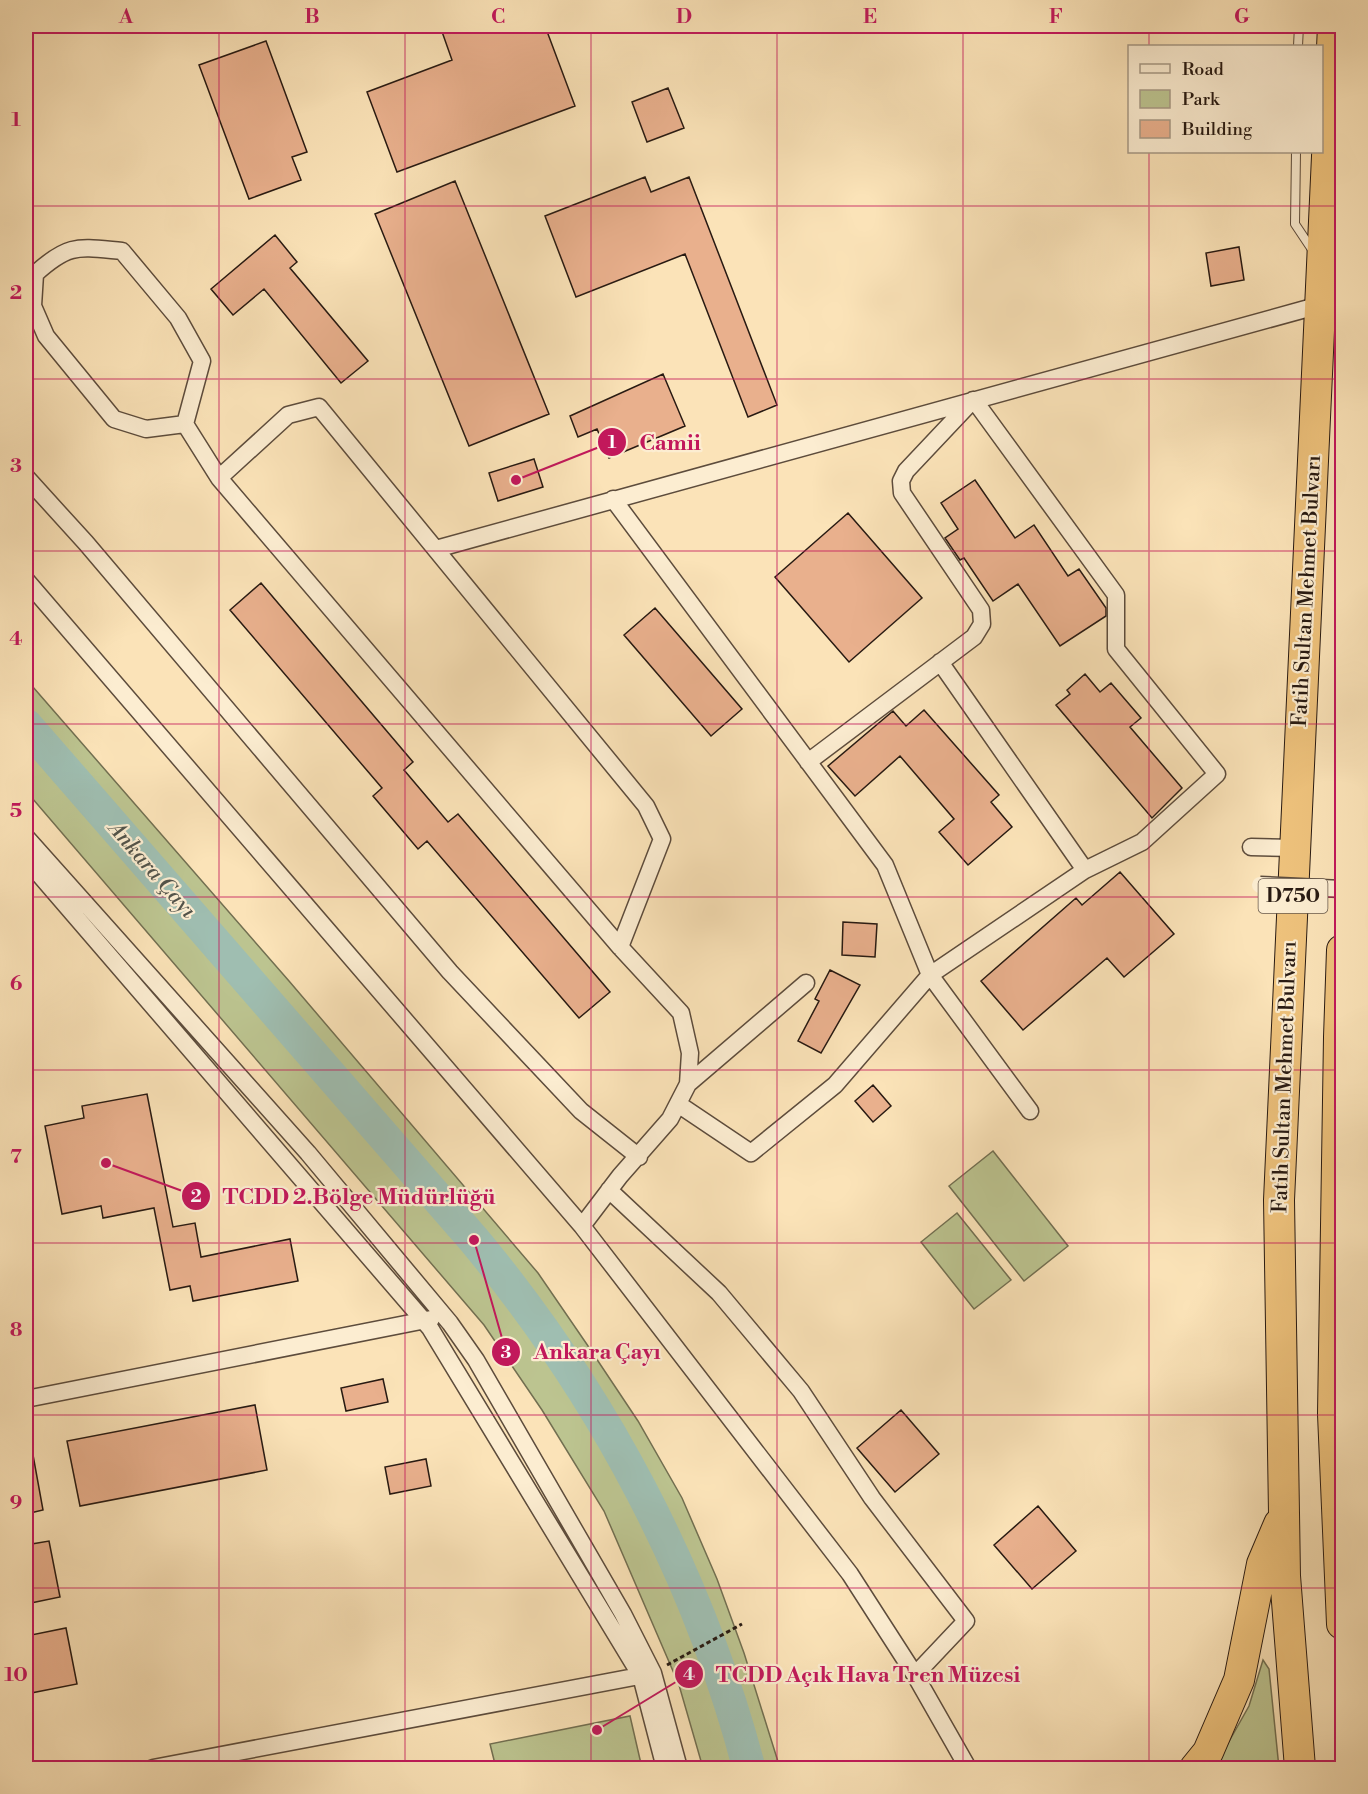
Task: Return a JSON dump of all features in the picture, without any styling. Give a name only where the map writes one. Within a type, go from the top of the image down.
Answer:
[{"type":"highway","name":"Fatih Sultan Mehmet Bulvarı","points":[[1300,1767],[1285,1576],[1279,1200],[1333,26]]},
{"type":"highway","points":[[1342,950],[1338,1036],[1333,1414],[1342,1624]]},
{"type":"highway","points":[[1333,1414],[1342,1454]]},
{"type":"highway","points":[[1195,1768],[1208,1752],[1239,1680],[1262,1564],[1284,1513]]},
{"type":"street","points":[[185,424],[146,429],[114,419],[46,336],[33,306],[35,274],[52,258],[76,246],[122,251],[178,318],[202,361],[185,424],[219,478],[620,947],[681,1013],[690,1053],[688,1084],[670,1119],[609,1190],[582,1226]]},
{"type":"street","points":[[436,549],[1320,305]]},
{"type":"street","points":[[808,762],[974,637],[982,624],[981,610],[902,493],[901,481],[906,471],[974,400]]},
{"type":"street","points":[[678,1104],[751,1153],[835,1085],[930,975],[1085,870],[1142,842],[1217,774],[1116,649],[1116,595],[974,400]]},
{"type":"street","points":[[219,478],[288,415],[319,407],[646,806],[662,839],[620,947]]},
{"type":"street","points":[[26,477],[86,543],[450,972],[581,1111],[639,1157]]},
{"type":"street","points":[[613,499],[885,865],[930,975],[1030,1111]]},
{"type":"street","points":[[26,580],[582,1226],[849,1574],[915,1675],[968,1768]]},
{"type":"street","points":[[940,662],[1085,870]]},
{"type":"street","points":[[26,837],[308,1153],[444,1316],[476,1360],[623,1614],[679,1768]]},
{"type":"street","points":[[1251,847],[1295,848]]},
{"type":"street","points":[[26,859],[423,1320],[647,1675],[666,1768]]},
{"type":"street","points":[[1260,885],[1342,889]]},
{"type":"street","points":[[688,1084],[807,983]]},
{"type":"street","points":[[609,1190],[719,1293],[801,1391],[872,1498],[966,1621],[915,1675]]},
{"type":"street","points":[[26,1399],[444,1316]]},
{"type":"street","points":[[153,1768],[647,1675]]},
{"type":"lane","points":[[1298,45],[1299,26]]},
{"type":"lane","points":[[1296,153],[1295,224],[1322,264]]},
{"type":"path","points":[[670,1663],[742,1624]]},
{"type":"green space","points":[[26,679],[289,981],[538,1273],[638,1421],[682,1498],[717,1579],[744,1653],[780,1768],[703,1768],[679,1685],[604,1511],[542,1410],[484,1325],[26,791]]},
{"type":"green space","points":[[993,1151],[1068,1246],[1024,1281],[949,1186]]},
{"type":"green space","points":[[957,1213],[1011,1280],[974,1309],[921,1242]]},
{"type":"green space","points":[[1263,1660],[1269,1669],[1279,1768],[1214,1768],[1249,1706]]},
{"type":"green space","points":[[630,1716],[642,1768],[496,1768],[490,1744]]},
{"type":"building","points":[[440,26],[545,26],[575,106],[397,172],[367,92],[452,60]]},
{"type":"building","points":[[266,41],[307,152],[292,157],[301,180],[249,199],[199,65]]},
{"type":"building","points":[[668,88],[684,128],[647,142],[632,102]]},
{"type":"building","points":[[645,177],[651,192],[689,177],[777,405],[748,417],[685,254],[576,297],[545,216]]},
{"type":"building","points":[[455,181],[549,414],[469,446],[375,214]]},
{"type":"building","points":[[275,235],[297,262],[290,268],[368,361],[341,383],[264,289],[233,315],[211,289]]},
{"type":"building","points":[[1239,247],[1244,280],[1211,286],[1206,253]]},
{"type":"building","points":[[663,374],[685,426],[609,458],[597,429],[578,437],[570,416]]},
{"type":"building","points":[[534,459],[543,487],[498,501],[489,473]]},
{"type":"building","points":[[975,480],[1015,538],[1034,525],[1068,576],[1079,569],[1106,608],[1106,616],[1060,646],[1018,584],[993,601],[964,558],[960,560],[945,538],[958,529],[941,503]]},
{"type":"building","points":[[848,513],[922,598],[849,662],[775,577]]},
{"type":"building","points":[[261,583],[413,762],[404,770],[448,822],[458,814],[610,992],[579,1018],[427,841],[418,849],[373,796],[382,788],[230,610]]},
{"type":"building","points":[[655,608],[742,709],[711,736],[624,635]]},
{"type":"building","points":[[1085,674],[1100,692],[1111,683],[1141,718],[1130,727],[1182,788],[1152,818],[1056,705],[1070,694],[1067,690]]},
{"type":"building","points":[[924,710],[999,795],[991,802],[1012,827],[968,865],[939,832],[954,819],[900,756],[855,796],[828,766],[893,711],[906,726]]},
{"type":"building","points":[[1120,872],[1174,934],[1124,977],[1107,958],[1023,1030],[981,981],[1076,898],[1082,905]]},
{"type":"building","points":[[843,922],[877,924],[875,957],[842,955]]},
{"type":"building","points":[[830,970],[860,985],[821,1053],[798,1041],[819,1001],[815,999]]},
{"type":"building","points":[[873,1085],[891,1106],[873,1122],[855,1101]]},
{"type":"building","points":[[147,1094],[173,1227],[195,1223],[201,1257],[290,1239],[298,1281],[193,1301],[190,1286],[170,1290],[154,1208],[103,1218],[101,1206],[62,1214],[45,1126],[84,1118],[82,1106]]},
{"type":"building","points":[[383,1379],[388,1402],[346,1411],[341,1388]]},
{"type":"building","points":[[255,1405],[267,1470],[80,1506],[67,1441]]},
{"type":"building","points":[[901,1410],[939,1454],[895,1492],[857,1448]]},
{"type":"building","points":[[33,1455],[43,1510],[26,1514],[26,1456]]},
{"type":"building","points":[[426,1459],[431,1486],[390,1494],[385,1467]]},
{"type":"building","points":[[1038,1506],[1076,1551],[1032,1589],[994,1545]]},
{"type":"building","points":[[49,1541],[60,1597],[26,1604],[26,1545]]},
{"type":"building","points":[[66,1628],[77,1684],[26,1694],[26,1636]]},
{"type":"waterway","name":"Ankara Çayı","points":[[26,725],[474,1240],[564,1360],[604,1424],[673,1556],[703,1625],[728,1696],[749,1768]]},
{"type":"place","name":"Camii","points":[[516,480]]},
{"type":"place","name":"TCDD 2.Bölge Müdürlüğü","points":[[106,1163]]},
{"type":"place","name":"Ankara Çayı","points":[[474,1240]]},
{"type":"place","name":"TCDD Açık Hava Tren Müzesi","points":[[597,1730]]}]
